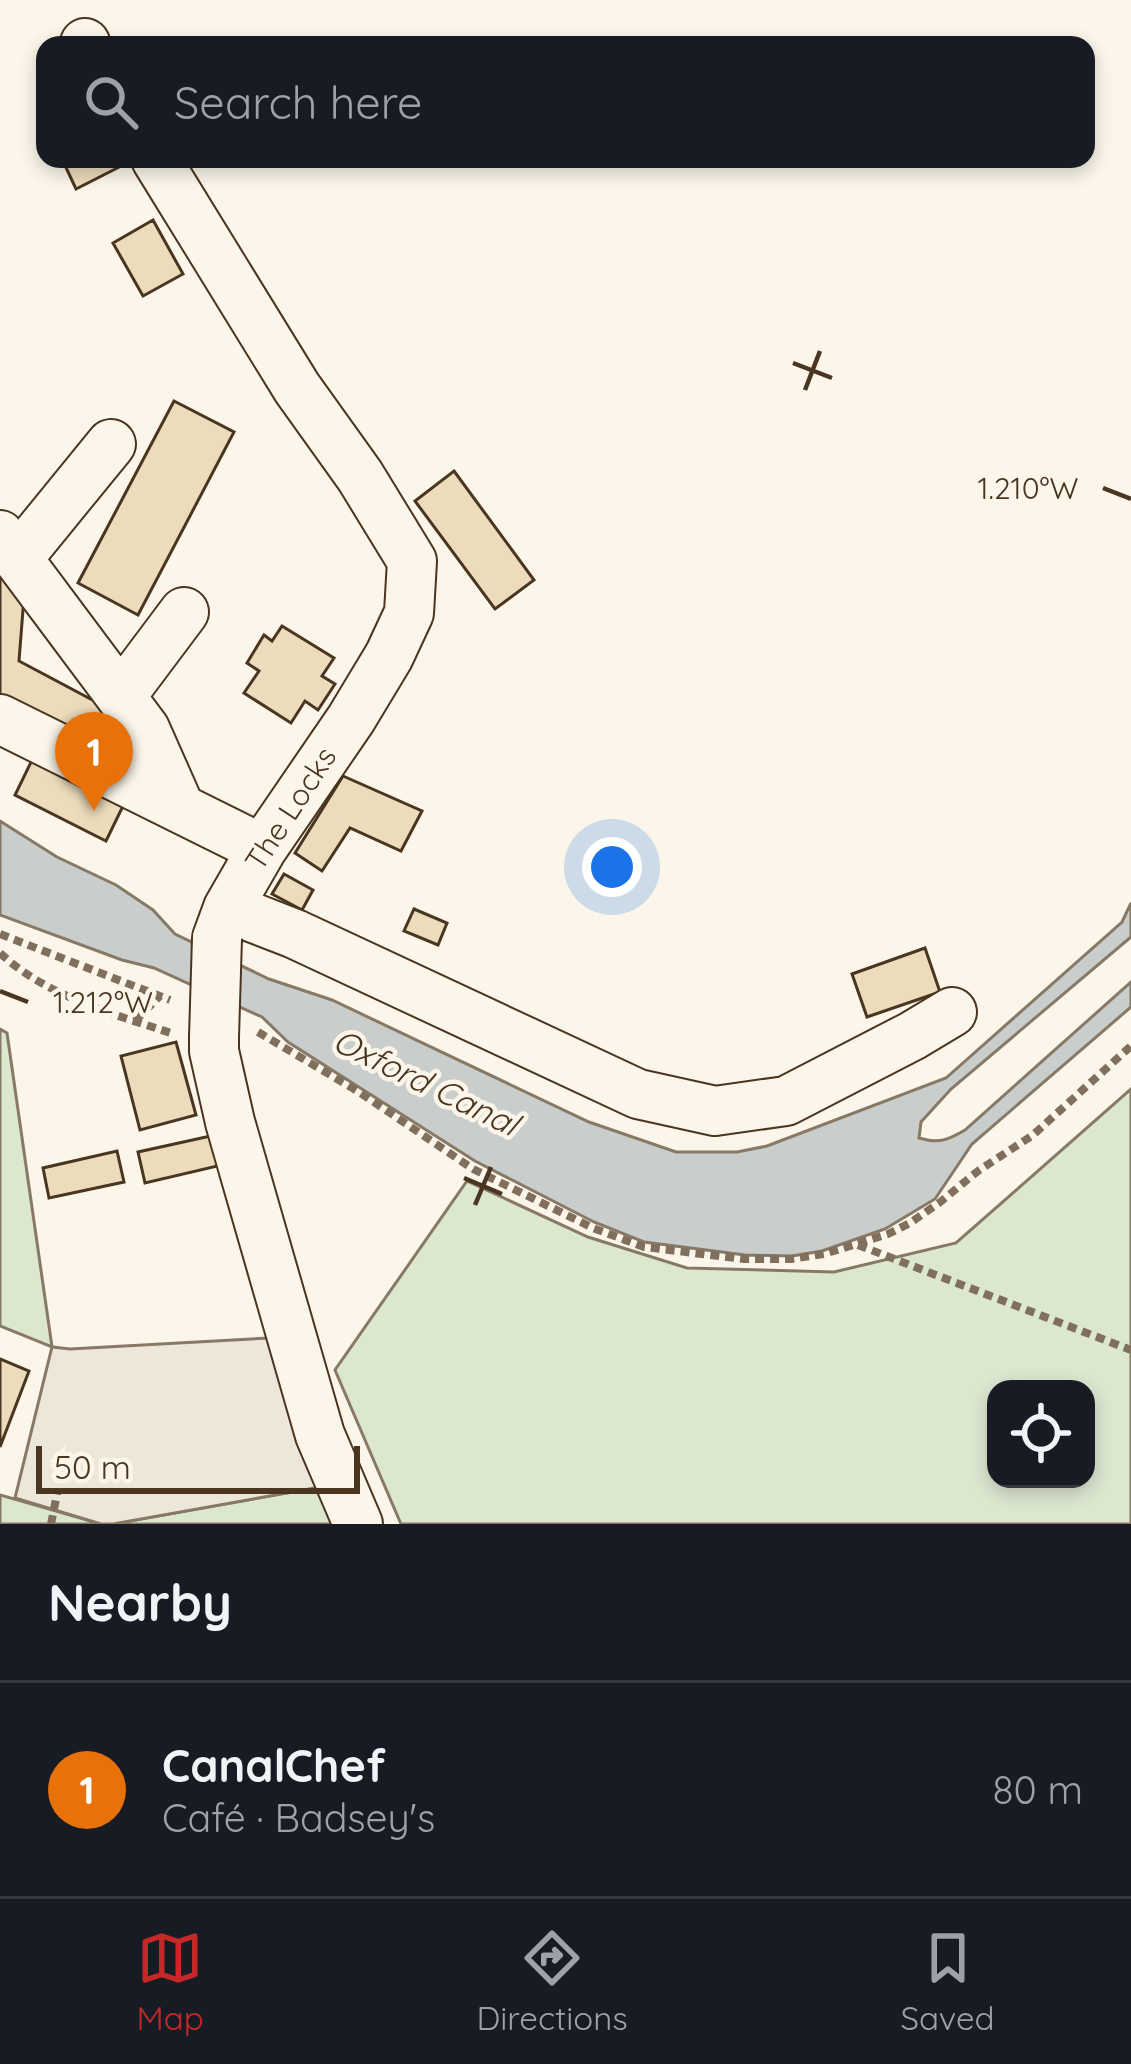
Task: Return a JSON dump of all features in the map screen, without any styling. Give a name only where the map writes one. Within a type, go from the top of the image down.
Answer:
[{"type":"street","name":"The Locks","points":[[162,168],[297,388],[360,476],[412,561],[409,613],[389,656],[262,849],[222,923],[215,1030],[230,1122],[320,1435],[358,1524]]},
{"type":"street","points":[[111,444],[9,546],[145,729],[180,808]]},
{"type":"street","points":[[121,696],[184,612]]},
{"type":"street","points":[[0,719],[262,849]]},
{"type":"street","points":[[222,923],[295,934],[638,1094],[715,1111],[786,1101],[952,1012]]},
{"type":"path","points":[[0,934],[160,996],[215,1030],[359,1092],[473,1169],[593,1228],[644,1247],[744,1259],[791,1259],[888,1234],[1033,1135],[1131,1046]]},
{"type":"path","points":[[0,953],[57,991],[135,1021],[183,1036],[215,1030]]},
{"type":"path","points":[[135,1021],[160,996]]},
{"type":"path","points":[[856,1245],[1131,1350]]},
{"type":"path","points":[[50,1524],[58,1489]]},
{"type":"green space","points":[[0,1029],[7,1033],[52,1347],[0,1326]]},
{"type":"green space","points":[[1131,1089],[1131,1524],[401,1524],[335,1370],[467,1181],[588,1237],[687,1268],[834,1272],[956,1243]]},
{"type":"green space","points":[[326,1486],[339,1524],[113,1524]]},
{"type":"green space","points":[[0,1495],[101,1524],[0,1524]]},
{"type":"shaded area","points":[[269,1338],[326,1486],[113,1524],[15,1498],[52,1347]]},
{"type":"water","name":"Oxford Canal","points":[[0,821],[57,857],[116,885],[153,910],[175,934],[269,979],[332,1000],[589,1122],[676,1152],[737,1152],[767,1146],[946,1078],[1122,922],[1131,903],[1131,937],[951,1089],[921,1122],[919,1138],[943,1140],[965,1130],[1131,982],[1131,1007],[972,1144],[935,1199],[885,1229],[792,1256],[644,1242],[475,1161],[288,1042],[262,1017],[154,968],[0,915]]},
{"type":"building","points":[[66,168],[117,168],[76,189]]},
{"type":"building","points":[[153,220],[183,274],[143,296],[113,243]]},
{"type":"building","points":[[174,401],[234,432],[138,615],[78,583]]},
{"type":"building","points":[[454,471],[534,580],[495,609],[415,501]]},
{"type":"building","points":[[0,552],[25,584],[19,661],[130,720],[114,758],[0,699]]},
{"type":"building","points":[[282,626],[334,658],[322,676],[335,684],[318,710],[305,701],[291,723],[244,693],[259,671],[247,663],[264,635],[272,641]]},
{"type":"building","points":[[34,756],[125,802],[106,841],[15,795]]},
{"type":"building","points":[[343,776],[422,811],[401,851],[350,828],[322,871],[295,853]]},
{"type":"building","points":[[284,874],[313,890],[302,910],[272,894]]},
{"type":"building","points":[[414,909],[447,923],[438,945],[404,931]]},
{"type":"building","points":[[925,948],[940,992],[867,1017],[852,974]]},
{"type":"building","points":[[176,1042],[196,1115],[140,1130],[121,1056]]},
{"type":"building","points":[[215,1135],[222,1165],[145,1183],[138,1152]]},
{"type":"building","points":[[117,1151],[124,1182],[49,1198],[43,1168]]},
{"type":"building","points":[[0,1359],[29,1371],[0,1447]]},
{"type":"place","name":"CanalChef","points":[[94,811]]}]
